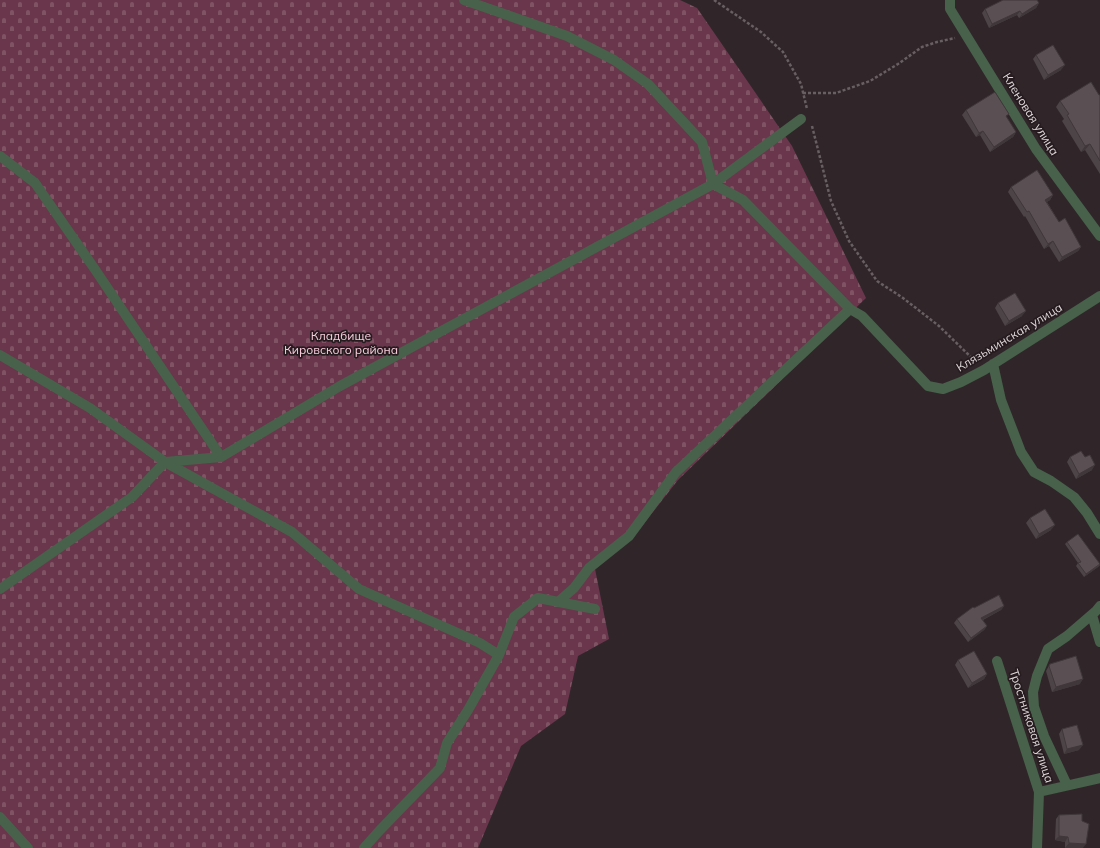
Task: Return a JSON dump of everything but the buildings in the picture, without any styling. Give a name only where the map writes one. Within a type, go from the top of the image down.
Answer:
[{"type":"street","points":[[464,0],[568,36],[614,60],[648,84],[702,142],[712,184]]},
{"type":"street","name":"Кленовая улица","points":[[950,0],[950,9],[1036,149],[1100,236]]},
{"type":"street","points":[[0,588],[132,497],[165,462],[221,457],[340,386],[712,184],[805,117]]},
{"type":"street","points":[[0,156],[35,183],[221,457]]},
{"type":"street","name":"Клязьминская улица","points":[[712,184],[743,200],[850,308],[862,316],[928,386],[943,389],[984,370],[1100,296]]},
{"type":"street","points":[[558,602],[574,588],[589,568],[629,536],[676,472],[850,308]]},
{"type":"street","points":[[0,355],[90,408],[165,462],[292,532],[360,589],[480,644],[499,655]]},
{"type":"street","points":[[993,364],[1001,400],[1021,452],[1034,472],[1051,481],[1074,497],[1087,513],[1100,534]]},
{"type":"street","points":[[364,848],[440,768],[448,743],[499,655],[514,617],[538,598],[595,609]]},
{"type":"street","points":[[1067,785],[1044,736],[1034,708],[1033,692],[1037,676],[1048,649],[1092,615],[1100,606]]},
{"type":"street","points":[[1092,615],[1100,642]]},
{"type":"street","name":"Тростниковая улица","points":[[997,661],[1039,792],[1037,848]]},
{"type":"street","points":[[1039,792],[1100,778]]},
{"type":"street","points":[[0,817],[28,848]]},
{"type":"path","points":[[714,0],[760,32],[783,52],[801,84],[805,117]]},
{"type":"path","points":[[803,93],[836,93],[870,81],[922,47],[937,42],[967,36]]},
{"type":"path","points":[[811,124],[831,201],[849,241],[877,281],[939,326],[984,370]]},
{"type":"green space","name":"Кладбище Кировского района","points":[[0,0],[680,0],[697,8],[792,146],[866,298],[678,480],[631,540],[595,569],[609,639],[578,656],[565,714],[521,746],[478,848],[0,848]]}]
